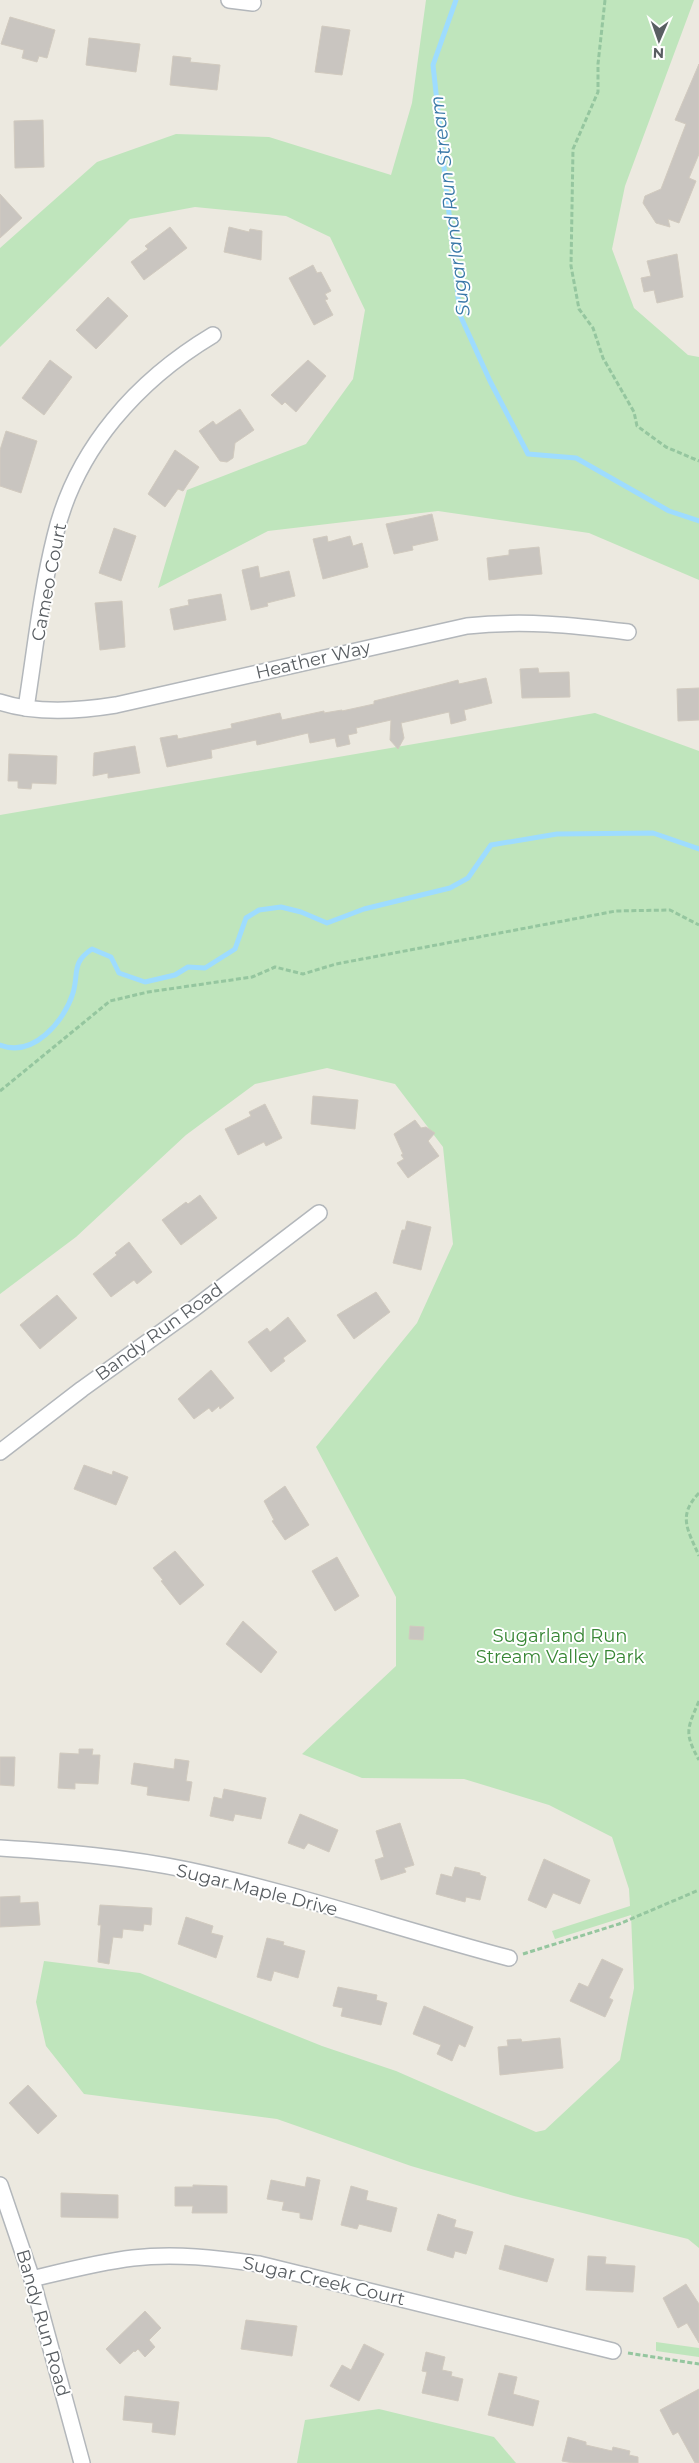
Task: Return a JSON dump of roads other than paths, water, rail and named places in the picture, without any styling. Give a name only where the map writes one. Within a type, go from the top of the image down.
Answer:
[{"type":"street","points":[[229,0],[252,3]]},
{"type":"street","name":"Cameo Court","points":[[26,708],[55,534],[83,465],[105,430],[128,401],[155,375],[184,353],[213,335]]},
{"type":"street","name":"Heather Way","points":[[0,702],[26,708],[59,710],[116,705],[467,626],[506,622],[547,622],[628,632]]},
{"type":"street","name":"Bandy Run Road","points":[[0,1452],[82,1388],[192,1310],[319,1213]]},
{"type":"street","name":"Sugar Maple Drive","points":[[0,1848],[114,1858],[187,1870],[254,1886],[509,1958]]},
{"type":"street","name":"Bandy Run Road","points":[[0,2185],[32,2279],[82,2463]]},
{"type":"street","name":"Sugar Creek Court","points":[[32,2279],[89,2265],[134,2258],[176,2256],[218,2258],[258,2264],[613,2351]]},
{"type":"waterway","name":"Sugarland Run Stream","points":[[456,0],[433,65],[460,315],[490,381],[528,454],[576,458],[669,511],[699,521]]},
{"type":"waterway","points":[[0,1045],[12,1048],[24,1046],[46,1035],[55,1026],[69,1004],[75,986],[78,964],[85,954],[92,949],[111,957],[119,973],[145,982],[175,975],[188,967],[205,968],[235,949],[246,918],[259,910],[281,907],[301,912],[327,923],[364,909],[450,888],[468,878],[491,845],[557,834],[653,833],[699,849]]},
{"type":"park label","name":"Sugarland Run Stream Valley Park","points":[[560,1646]]}]
